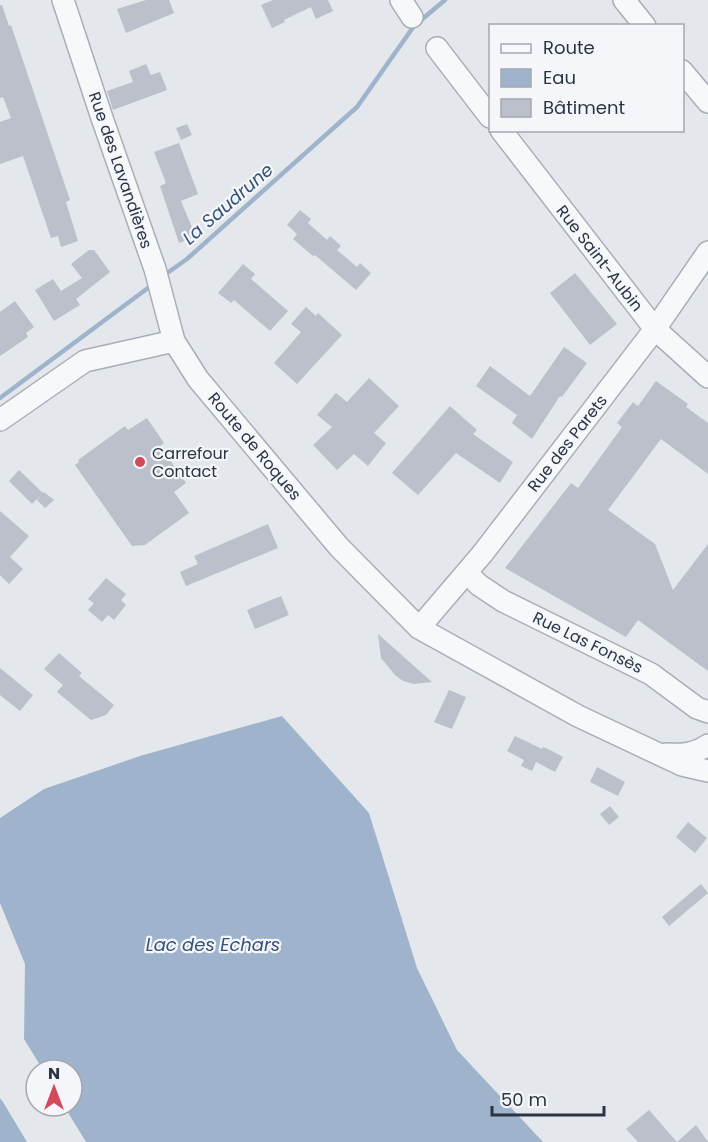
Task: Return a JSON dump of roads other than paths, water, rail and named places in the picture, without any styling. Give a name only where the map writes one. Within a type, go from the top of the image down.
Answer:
[{"type":"street","name":"Rue des Lavandières","points":[[63,0],[153,263],[174,341]]},
{"type":"street","points":[[624,0],[643,24]]},
{"type":"street","points":[[436,48],[489,116]]},
{"type":"street","points":[[684,73],[708,102]]},
{"type":"street","name":"Rue Saint-Aubin","points":[[503,132],[655,329],[708,377]]},
{"type":"street","name":"Rue des Parets","points":[[419,628],[467,573],[655,329],[708,252]]},
{"type":"street","points":[[0,420],[85,361],[174,341]]},
{"type":"street","name":"Route de Roques","points":[[174,341],[192,371],[339,547],[419,628],[578,716],[682,765],[708,771]]},
{"type":"street","name":"Rue Las Fonsès","points":[[467,573],[479,585],[503,601],[651,674],[697,708],[708,712]]},
{"type":"street","points":[[660,754],[679,755],[698,752],[708,745]]},
{"type":"water","name":"Lac des Echars","points":[[282,716],[369,813],[417,968],[457,1050],[543,1142],[86,1142],[71,1118],[84,1118],[84,1058],[36,1058],[24,1039],[25,964],[0,903],[0,818],[44,789],[140,756]]},
{"type":"water","points":[[0,1098],[3,1102],[27,1142],[0,1142]]},
{"type":"waterway","name":"La Saudrune","points":[[163,276],[187,259],[357,107],[414,26],[445,0]]},
{"type":"waterway","name":"La Saudrune","points":[[0,398],[152,285]]},
{"type":"place","name":"Carrefour Contact","points":[[140,462]]}]
